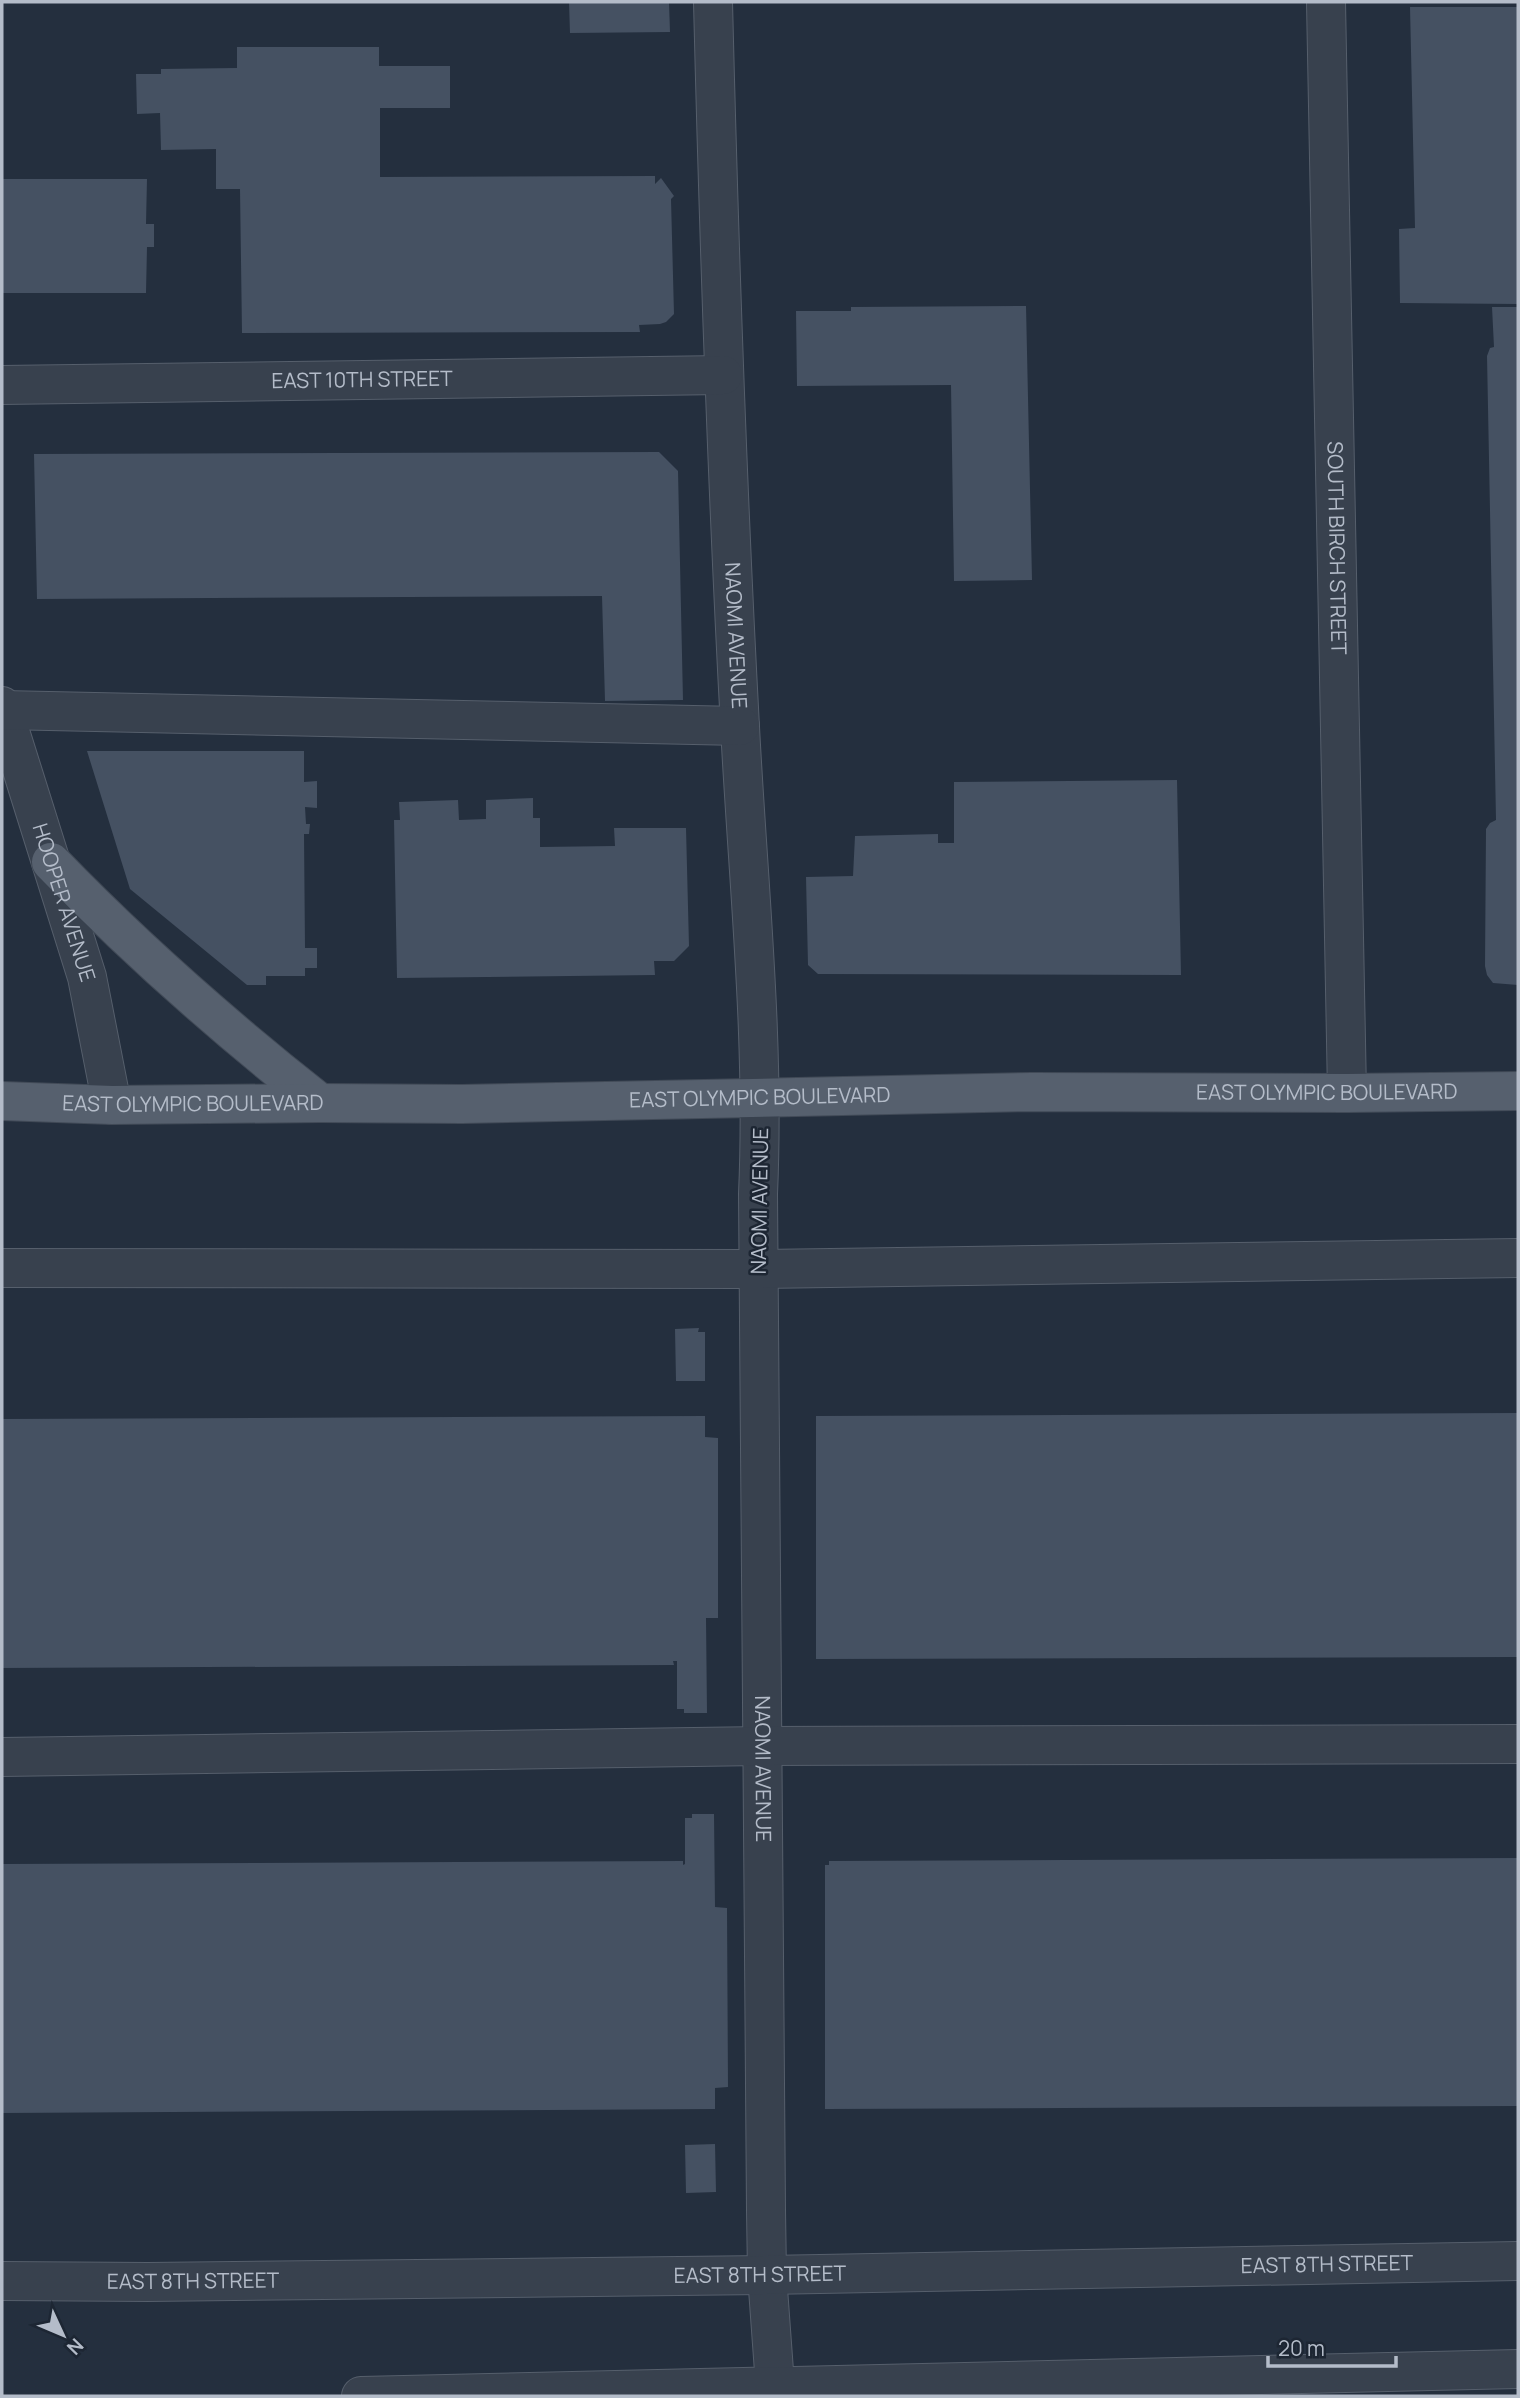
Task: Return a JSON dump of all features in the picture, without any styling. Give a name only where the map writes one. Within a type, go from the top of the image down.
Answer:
[{"type":"main road","points":[[51,862],[96,909],[204,1008],[320,1102]]},
{"type":"main road","name":"EAST OLYMPIC BOULEVARD","points":[[2,1101],[112,1105],[320,1102],[462,1104],[1032,1092],[1347,1093],[1518,1090]]},
{"type":"street","name":"NAOMI AVENUE","points":[[713,2],[723,375],[761,1099],[758,1269],[761,1746],[767,2275],[775,2385]]},
{"type":"street","name":"SOUTH BIRCH STREET","points":[[1326,2],[1347,1093]]},
{"type":"street","name":"EAST 10TH STREET","points":[[2,385],[723,375]]},
{"type":"street","points":[[2,708],[740,726]]},
{"type":"street","name":"HOOPER AVENUE","points":[[2,708],[87,977],[112,1105]]},
{"type":"street","points":[[2,1268],[758,1269],[1518,1258]]},
{"type":"street","points":[[2,1757],[761,1746],[1518,1744]]},
{"type":"street","name":"EAST 8TH STREET","points":[[2,2281],[175,2282],[767,2275],[1518,2261]]},
{"type":"street","points":[[361,2396],[1518,2369]]},
{"type":"building","points":[[569,2],[669,2],[670,32],[570,33]]},
{"type":"building","points":[[1410,7],[1518,7],[1518,304],[1400,303],[1399,229],[1415,228]]},
{"type":"building","points":[[237,47],[379,47],[379,66],[450,66],[450,108],[380,108],[380,177],[655,176],[655,184],[661,178],[674,196],[671,199],[674,314],[660,324],[639,325],[640,332],[242,333],[240,189],[216,189],[216,149],[161,150],[160,113],[137,114],[136,74],[161,74],[161,69],[237,68]]},
{"type":"building","points":[[2,179],[147,179],[146,224],[154,224],[154,247],[147,247],[146,293],[2,293]]},
{"type":"building","points":[[1026,306],[1032,580],[954,581],[951,385],[797,386],[796,311],[851,311],[851,307]]},
{"type":"building","points":[[1492,307],[1518,307],[1518,985],[1493,983],[1485,966],[1486,829],[1496,820],[1487,356],[1490,348],[1494,347]]},
{"type":"building","points":[[659,452],[678,471],[683,700],[605,701],[602,596],[37,599],[34,454]]},
{"type":"building","points":[[87,751],[304,751],[304,782],[317,781],[317,808],[305,807],[306,824],[310,824],[309,834],[304,834],[305,948],[317,948],[317,968],[305,968],[305,976],[266,976],[266,985],[247,985],[130,889]]},
{"type":"building","points":[[1177,780],[1181,975],[818,974],[808,965],[806,877],[853,876],[855,836],[938,834],[938,843],[954,843],[954,782]]},
{"type":"building","points":[[533,798],[533,818],[540,818],[540,847],[615,846],[614,828],[686,828],[689,946],[674,961],[654,961],[655,975],[397,978],[394,820],[400,820],[399,802],[458,800],[459,820],[486,819],[486,800]]},
{"type":"building","points":[[699,1328],[698,1332],[705,1332],[705,1381],[676,1381],[675,1329]]},
{"type":"building","points":[[1518,1413],[1518,1657],[816,1659],[816,1416]]},
{"type":"building","points":[[705,1416],[705,1437],[718,1438],[718,1618],[706,1618],[707,1713],[684,1713],[684,1709],[677,1709],[677,1661],[673,1661],[674,1665],[2,1668],[2,1419]]},
{"type":"building","points":[[692,1814],[714,1814],[715,1907],[727,1908],[728,2087],[715,2088],[715,2109],[2,2113],[2,1864],[683,1861],[683,1865],[685,1818],[692,1818]]},
{"type":"building","points":[[1518,1858],[1518,2106],[825,2109],[825,1865],[829,1865],[829,1861]]},
{"type":"building","points":[[715,2144],[716,2192],[686,2193],[685,2145]]}]
